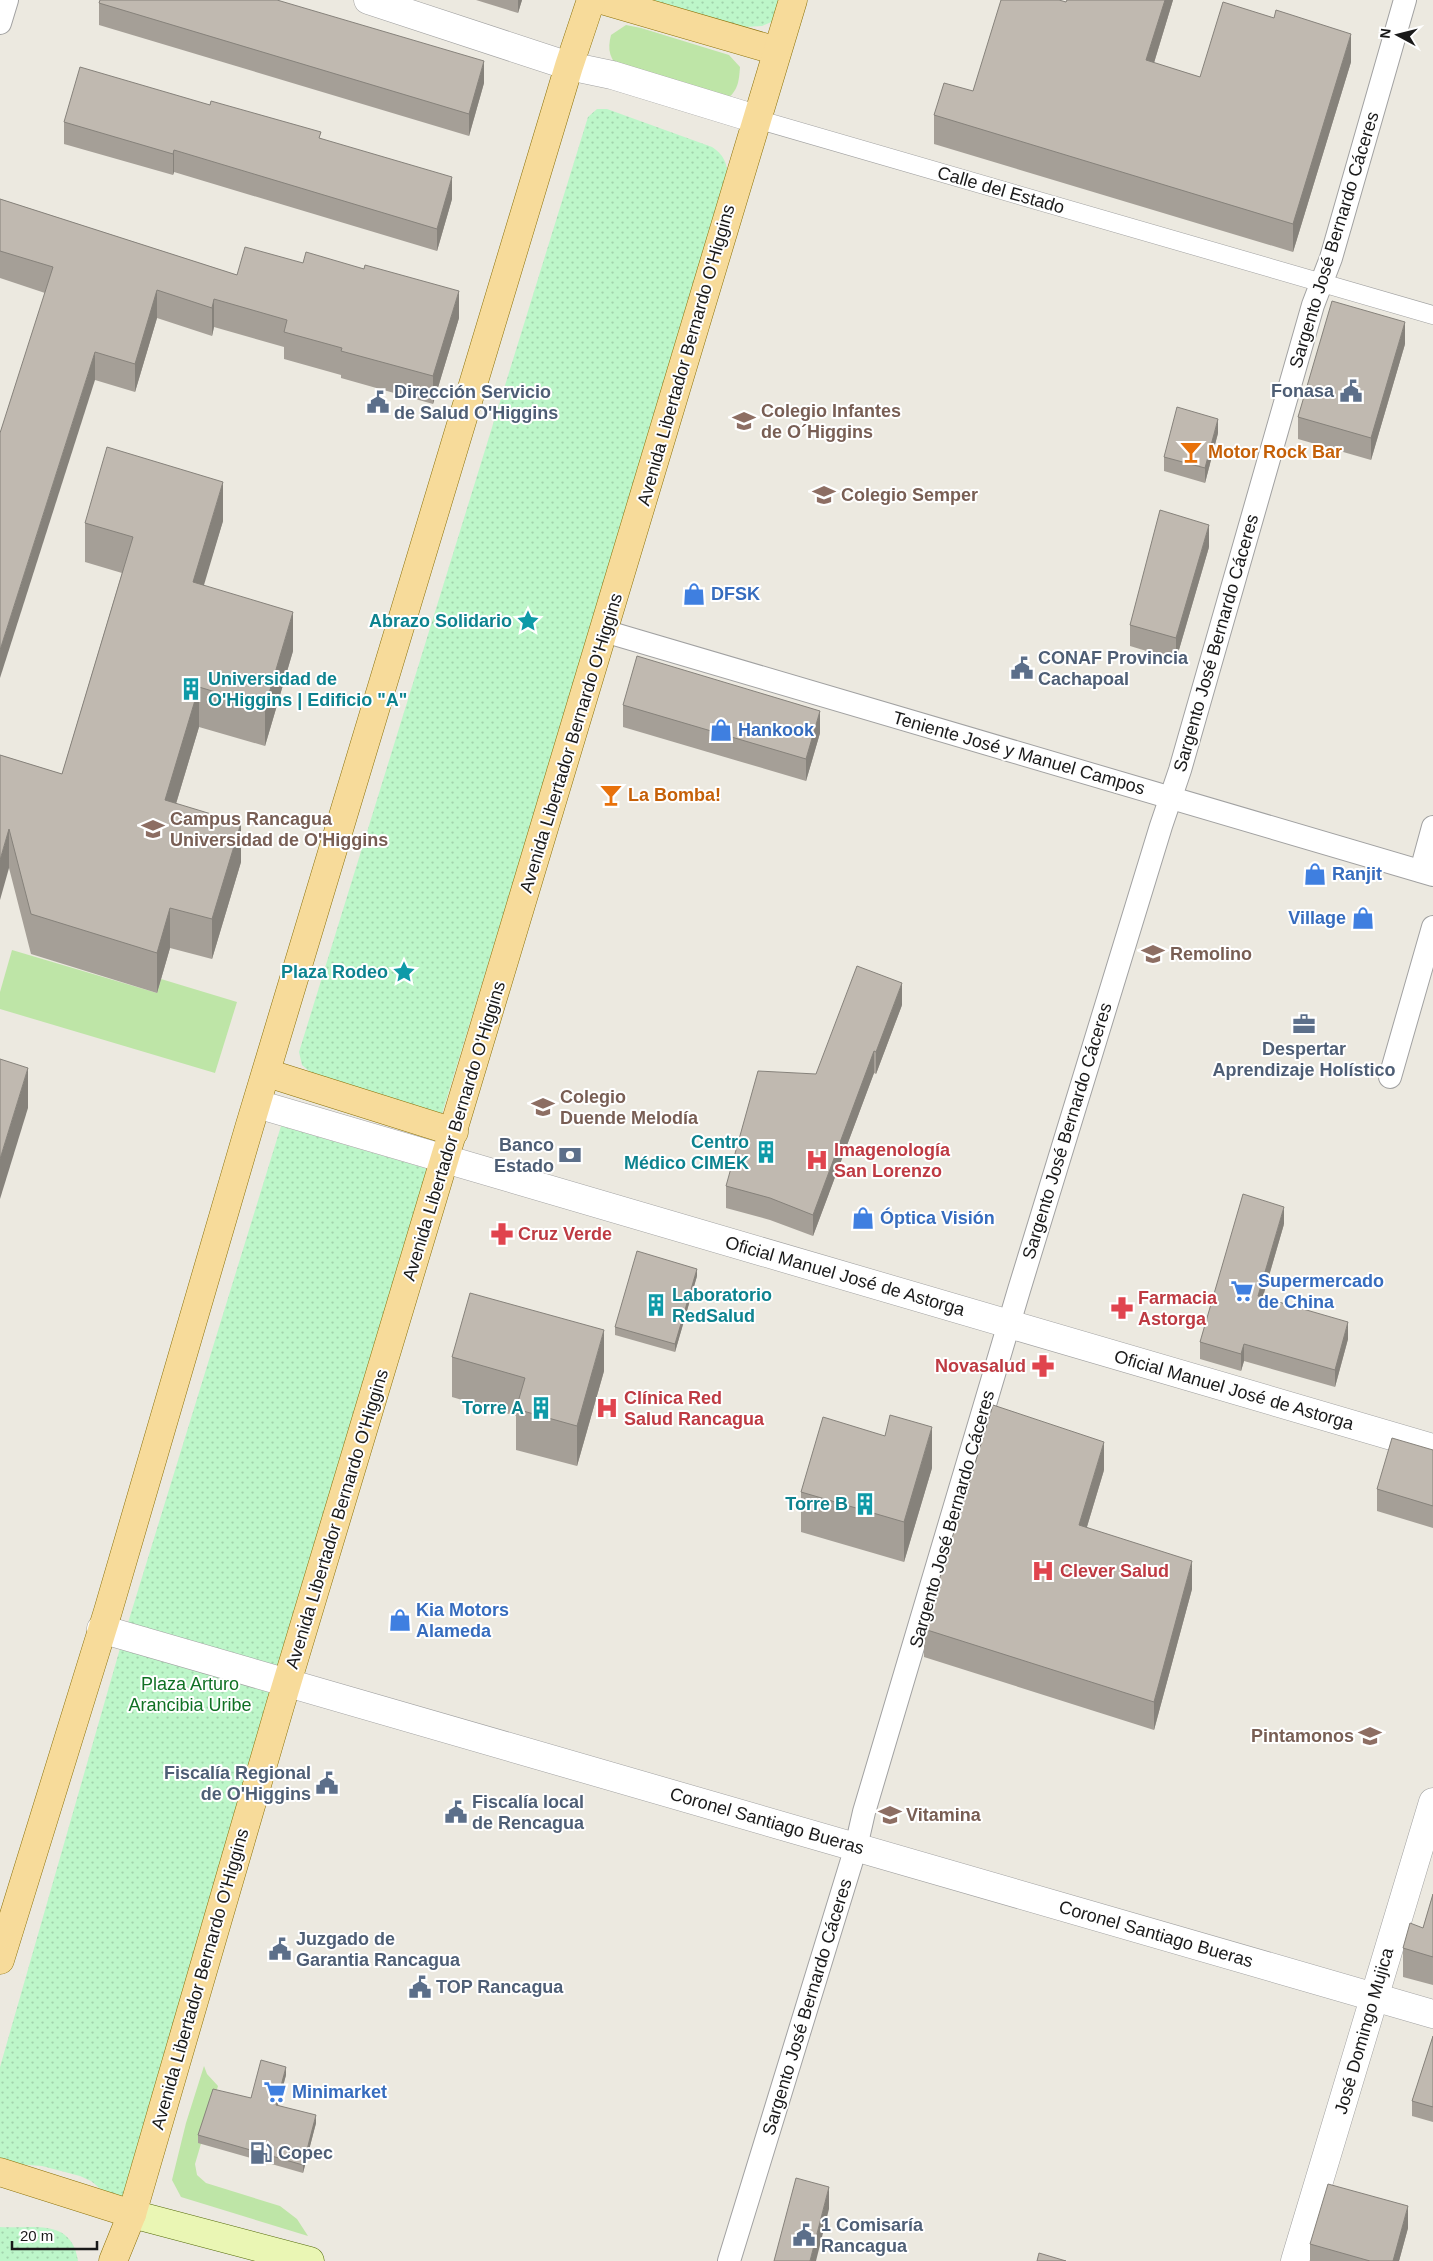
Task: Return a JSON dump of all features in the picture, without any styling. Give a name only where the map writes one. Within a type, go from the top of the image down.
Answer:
[{"type":"main road","points":[[0,1960],[569,66],[591,0]]},
{"type":"main road","points":[[602,0],[777,51]]},
{"type":"main road","name":"Avenida Libertador Bernardo O'Higgins","points":[[113,2261],[132,2214],[288,1682],[793,0]]},
{"type":"main road","points":[[267,1073],[454,1132]]},
{"type":"main road","points":[[0,2172],[67,2195],[132,2214],[310,2261]]},
{"type":"main road","points":[[0,2194],[67,2195]]},
{"type":"street","points":[[0,22],[7,0]]},
{"type":"street","name":"Calle del Estado","points":[[368,0],[569,66],[612,75],[756,119],[1433,315]]},
{"type":"street","name":"Sargento José Bernardo Cáceres","points":[[729,2261],[856,1847],[864,1812],[1010,1324],[1180,770],[1321,282],[1331,258],[1405,0]]},
{"type":"street","name":"Teniente José y Manuel Campos","points":[[604,631],[1427,873]]},
{"type":"street","points":[[1427,873],[1433,827]]},
{"type":"street","points":[[1390,1077],[1433,927]]},
{"type":"street","name":"Oficial Manuel José de Astorga","points":[[257,1104],[1433,1448]]},
{"type":"street","name":"Coronel Santiago Bueras","points":[[101,1628],[1433,2014]]},
{"type":"street","name":"José Domingo Mujica","points":[[1295,2261],[1376,1998],[1381,1971],[1433,1802]]},
{"type":"green space","points":[[635,0],[782,0],[776,20],[762,26],[744,27],[652,8]]},
{"type":"green space","points":[[626,25],[729,55],[740,67],[735,90],[725,100],[620,70],[610,54],[609,46],[611,35]]},
{"type":"green space","points":[[597,109],[607,109],[712,147],[717,150],[725,162],[728,183],[441,1117],[316,1077],[302,1065],[299,1052],[588,117]]},
{"type":"green space","points":[[12,950],[157,993],[161,979],[237,1002],[215,1073],[0,1009],[0,992]]},
{"type":"green space","name":"Plaza Arturo Arancibia Uribe","points":[[281,1126],[428,1169],[125,2194],[121,2200],[80,2176],[42,2166],[0,2163],[0,2067],[119,1652]]},
{"type":"green space","points":[[204,2066],[207,2074],[218,2086],[195,2164],[197,2175],[206,2183],[280,2206],[297,2219],[308,2236],[181,2197],[172,2180],[186,2123]]},
{"type":"green space","points":[[0,2227],[37,2227],[59,2231],[68,2237],[74,2247],[78,2261],[0,2261]]},
{"type":"building","points":[[100,0],[277,0],[484,61],[469,114],[99,3]]},
{"type":"building","points":[[1001,0],[1059,0],[1066,2],[1067,0],[1165,0],[1146,60],[1200,77],[1223,2],[1274,18],[1276,10],[1351,34],[1293,224],[934,115],[944,83],[973,91]]},
{"type":"building","points":[[80,67],[210,105],[211,101],[321,132],[319,138],[452,177],[437,229],[174,150],[173,154],[64,122]]},
{"type":"building","points":[[0,199],[237,275],[245,247],[303,263],[306,252],[364,269],[365,265],[459,291],[433,376],[341,351],[342,348],[284,332],[287,320],[214,299],[212,308],[157,290],[135,364],[95,352],[0,650],[0,433],[53,267],[0,251]]},
{"type":"building","name":"Fonasa","points":[[1332,301],[1405,322],[1371,438],[1298,417]]},
{"type":"building","name":"Motor Rock Bar","points":[[1177,407],[1218,419],[1205,468],[1164,457]]},
{"type":"building","name":"Universidad de O'Higgins | Edificio \"A\"","points":[[107,447],[223,482],[193,582],[293,612],[265,707],[199,687],[165,800],[241,823],[212,919],[170,908],[157,953],[31,914],[9,829],[0,860],[0,755],[62,774],[133,537],[85,523]]},
{"type":"building","points":[[1160,510],[1209,525],[1176,638],[1130,625]]},
{"type":"building","points":[[637,656],[820,711],[806,759],[623,705]]},
{"type":"building","points":[[857,966],[902,983],[876,1052],[874,1051],[813,1215],[770,1198],[726,1186],[758,1071],[816,1074]]},
{"type":"building","points":[[0,1059],[28,1068],[0,1159]]},
{"type":"building","points":[[1243,1194],[1284,1207],[1258,1296],[1348,1322],[1335,1370],[1244,1344],[1241,1354],[1200,1342]]},
{"type":"building","name":"Laboratorio RedSalud","points":[[637,1251],[697,1269],[675,1344],[615,1327]]},
{"type":"building","points":[[470,1293],[604,1330],[577,1426],[516,1409],[525,1378],[452,1357]]},
{"type":"building","name":"Clever Salud","points":[[993,1405],[1104,1442],[1079,1525],[1192,1561],[1154,1702],[924,1629]]},
{"type":"building","points":[[890,1415],[932,1427],[904,1522],[801,1492],[823,1417],[885,1436]]},
{"type":"building","points":[[1392,1438],[1433,1450],[1433,1506],[1377,1489]]},
{"type":"building","points":[[1433,1894],[1433,1957],[1403,1948],[1410,1923],[1423,1928]]},
{"type":"building","points":[[1433,2036],[1433,2107],[1412,2101]]},
{"type":"building","points":[[261,2060],[286,2067],[276,2105],[316,2115],[303,2165],[198,2135],[213,2089],[251,2098]]},
{"type":"building","name":"1 Comisaría Rancagua","points":[[796,2178],[829,2187],[810,2261],[774,2261]]},
{"type":"building","points":[[1328,2184],[1408,2206],[1393,2261],[1370,2261],[1310,2244]]},
{"type":"building","points":[[1039,2253],[1066,2261],[1037,2261]]},
{"type":"place","name":"Fonasa","points":[[1351,391]]},
{"type":"place","name":"Dirección Servicio de Salud O'Higgins","points":[[378,402]]},
{"type":"place","name":"Colegio Infantes de O´Higgins","points":[[744,421]]},
{"type":"place","name":"Motor Rock Bar","points":[[1191,452]]},
{"type":"place","name":"Colegio Semper","points":[[824,495]]},
{"type":"place","name":"DFSK","points":[[694,594]]},
{"type":"place","name":"Abrazo Solidario","points":[[528,621]]},
{"type":"place","name":"CONAF Provincia Cachapoal","points":[[1022,668]]},
{"type":"place","name":"Universidad de O'Higgins | Edificio \"A\"","points":[[191,689]]},
{"type":"place","name":"Hankook","points":[[721,730]]},
{"type":"place","name":"La Bomba!","points":[[611,795]]},
{"type":"place","name":"Campus Rancagua Universidad de O'Higgins","points":[[153,829]]},
{"type":"place","name":"Ranjit","points":[[1315,874]]},
{"type":"place","name":"Village","points":[[1363,918]]},
{"type":"place","name":"Remolino","points":[[1153,954]]},
{"type":"place","name":"Plaza Rodeo","points":[[404,972]]},
{"type":"place","name":"Despertar Aprendizaje Holístico","points":[[1304,1024]]},
{"type":"place","name":"Colegio Duende Melodía","points":[[543,1107]]},
{"type":"place","name":"Centro Médico CIMEK","points":[[766,1152]]},
{"type":"place","name":"Banco Estado","points":[[570,1155]]},
{"type":"place","name":"Imagenología San Lorenzo","points":[[817,1160]]},
{"type":"place","name":"Óptica Visión","points":[[863,1218]]},
{"type":"place","name":"Cruz Verde","points":[[502,1234]]},
{"type":"place","name":"Supermercado de China","points":[[1242,1291]]},
{"type":"place","name":"Laboratorio RedSalud","points":[[656,1305]]},
{"type":"place","name":"Farmacia Astorga","points":[[1122,1308]]},
{"type":"place","name":"Novasalud","points":[[1043,1366]]},
{"type":"place","name":"Torre A","points":[[541,1408]]},
{"type":"place","name":"Clínica Red Salud Rancagua","points":[[607,1408]]},
{"type":"place","name":"Torre B","points":[[865,1504]]},
{"type":"place","name":"Clever Salud","points":[[1043,1571]]},
{"type":"place","name":"Kia Motors Alameda","points":[[400,1620]]},
{"type":"place","name":"Pintamonos","points":[[1370,1736]]},
{"type":"place","name":"Fiscalía Regional de O'Higgins","points":[[327,1783]]},
{"type":"place","name":"Fiscalía local de Rencagua","points":[[456,1812]]},
{"type":"place","name":"Vitamina","points":[[890,1815]]},
{"type":"place","name":"Juzgado de Garantia Rancagua","points":[[280,1949]]},
{"type":"place","name":"TOP Rancagua","points":[[420,1987]]},
{"type":"place","name":"Minimarket","points":[[275,2092]]},
{"type":"place","name":"Copec","points":[[261,2153]]},
{"type":"place","name":"1 Comisaría Rancagua","points":[[804,2235]]}]
